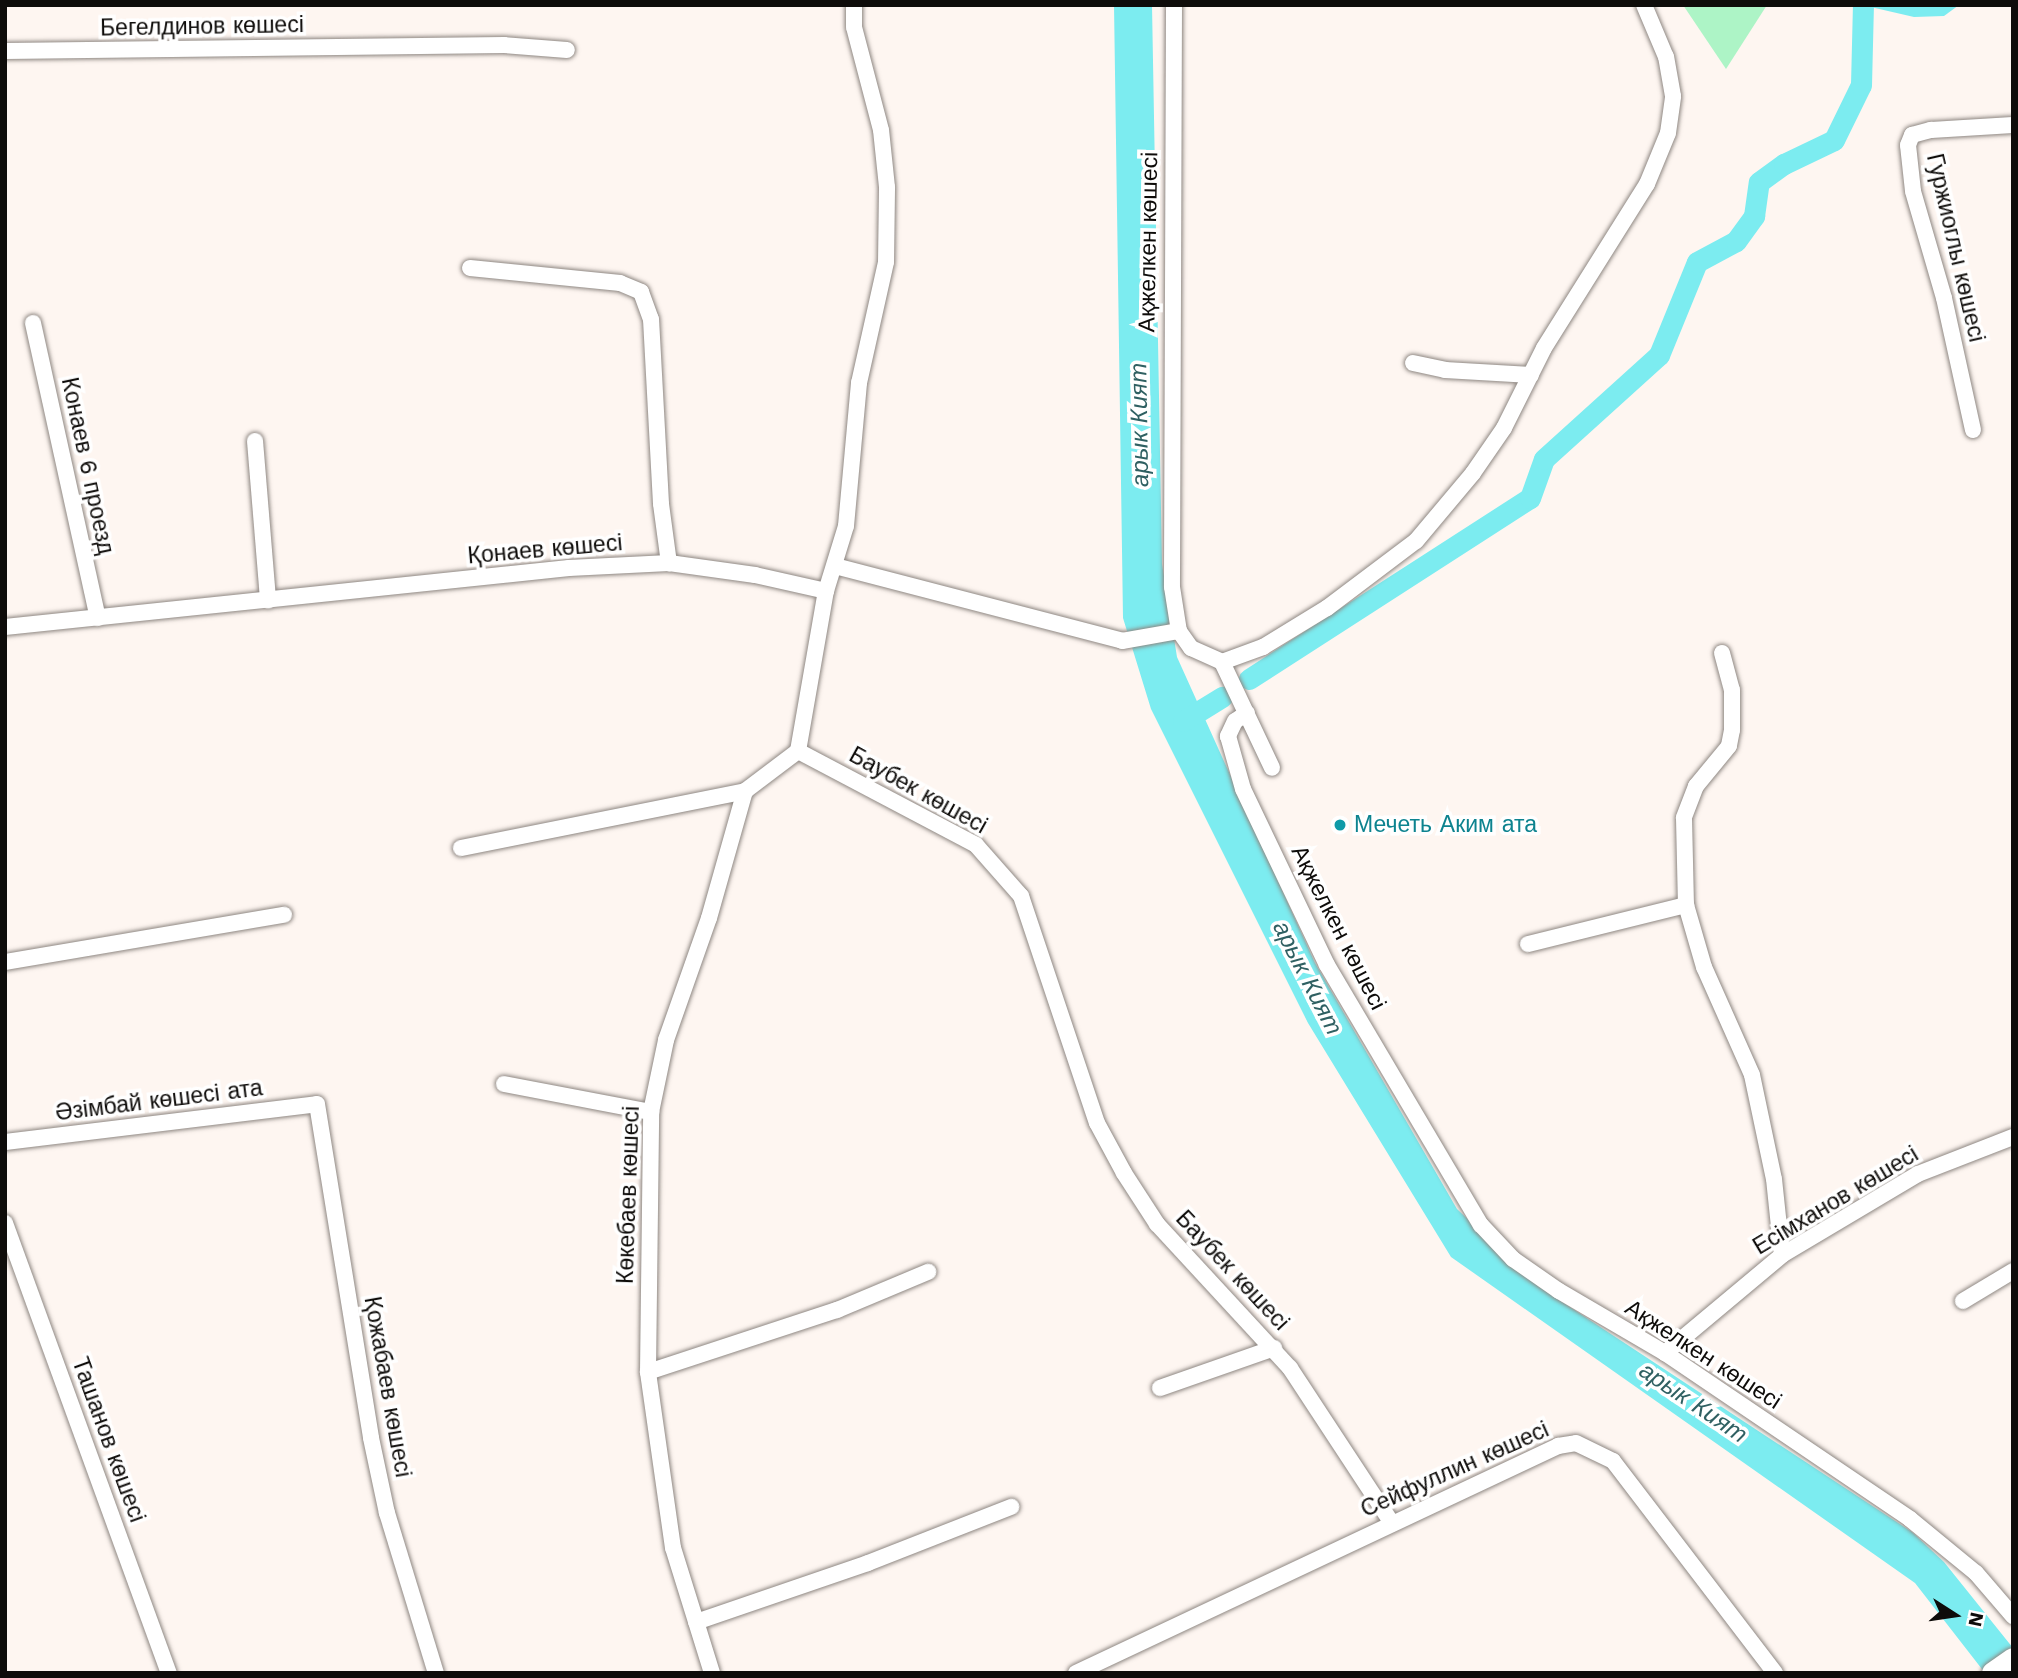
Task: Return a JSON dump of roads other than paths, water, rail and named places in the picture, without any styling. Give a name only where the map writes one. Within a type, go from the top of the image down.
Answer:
[{"type":"street","points":[[461,848],[745,791],[797,751],[826,591],[846,526],[859,383],[886,262],[887,187],[881,130],[854,27],[854,5]]},
{"type":"street","name":"Ақжелкен көшесі","points":[[1174,5],[1170,406],[1172,587],[1178,631]]},
{"type":"street","points":[[1222,662],[1263,648],[1416,541],[1474,473],[1647,184],[1668,133],[1673,96],[1666,57],[1644,5]]},
{"type":"street","name":"Бегелдинов көшесі","points":[[5,51],[492,45],[567,50]]},
{"type":"street","name":"Гуржиоглы көшесі","points":[[1973,430],[1944,298],[1913,191],[1908,145],[1912,135],[1931,130],[2013,125]]},
{"type":"street","points":[[470,268],[620,284],[641,292],[651,319],[661,504],[669,563]]},
{"type":"street","name":"Конаев 6 проезд","points":[[33,323],[98,618]]},
{"type":"street","points":[[1413,363],[1445,370],[1531,375]]},
{"type":"street","points":[[255,441],[268,600]]},
{"type":"street","name":"Қонаев көшесі","points":[[5,627],[569,568],[669,563],[755,575],[826,591]]},
{"type":"street","points":[[835,566],[1122,641],[1178,631],[1191,648],[1222,662],[1272,768]]},
{"type":"street","points":[[1722,653],[1732,690],[1732,730],[1729,746],[1696,786],[1684,818],[1686,905],[1704,967],[1752,1075],[1774,1179],[1782,1255]]},
{"type":"street","name":"Ақжелкен көшесі","points":[[1247,713],[1234,721],[1227,736],[1243,789],[1327,965],[1444,1170],[1481,1225],[1513,1259],[1665,1353],[1910,1519],[1976,1573],[2013,1616]]},
{"type":"street","name":"Баубек көшесі","points":[[797,751],[976,845],[1021,896],[1042,947],[1097,1123],[1124,1172],[1157,1224],[1274,1348],[1392,1523]]},
{"type":"street","name":"Көкебаев көшесі","points":[[712,1673],[674,1548],[648,1372],[651,1112],[666,1040],[709,918],[745,791]]},
{"type":"street","points":[[1528,944],[1686,905]]},
{"type":"street","points":[[5,962],[284,915]]},
{"type":"street","points":[[504,1084],[651,1112]]},
{"type":"street","name":"Әзімбай көшесі ата","points":[[5,1142],[317,1104]]},
{"type":"street","name":"Қожабаев көшесі","points":[[317,1104],[374,1451],[387,1513],[436,1673]]},
{"type":"street","name":"Есімханов көшесі","points":[[1665,1353],[1782,1255],[1918,1174],[2013,1137]]},
{"type":"street","name":"Ташанов көшесі","points":[[5,1223],[169,1673]]},
{"type":"street","points":[[1963,1301],[2013,1271]]},
{"type":"street","points":[[648,1372],[837,1310],[928,1272]]},
{"type":"street","points":[[1160,1388],[1274,1348]]},
{"type":"street","name":"Сейфуллин көшесі","points":[[1076,1673],[1558,1446],[1576,1443],[1602,1452],[1775,1673]]},
{"type":"street","points":[[696,1622],[1011,1507]]},
{"type":"street","points":[[1993,1673],[2013,1659]]},
{"type":"water","name":"арык Кият","points":[[1114,5],[1152,5],[1162,564],[1177,657],[1315,963],[1457,1209],[1538,1286],[1912,1532],[1944,1562],[2013,1648],[1985,1673],[1915,1583],[1451,1257],[1308,1023],[1151,709],[1123,618]]},
{"type":"water","points":[[1862,5],[1959,5],[1944,16],[1914,17]]},
{"type":"waterway","points":[[1249,679],[1530,498],[1544,459],[1659,355],[1697,262],[1736,241],[1754,216],[1759,182],[1784,164],[1834,140],[1861,85],[1863,5]]},
{"type":"waterway","points":[[1183,721],[1222,697]]},
{"type":"place","name":"Мечеть Аким ата","points":[[1340,825]]}]
